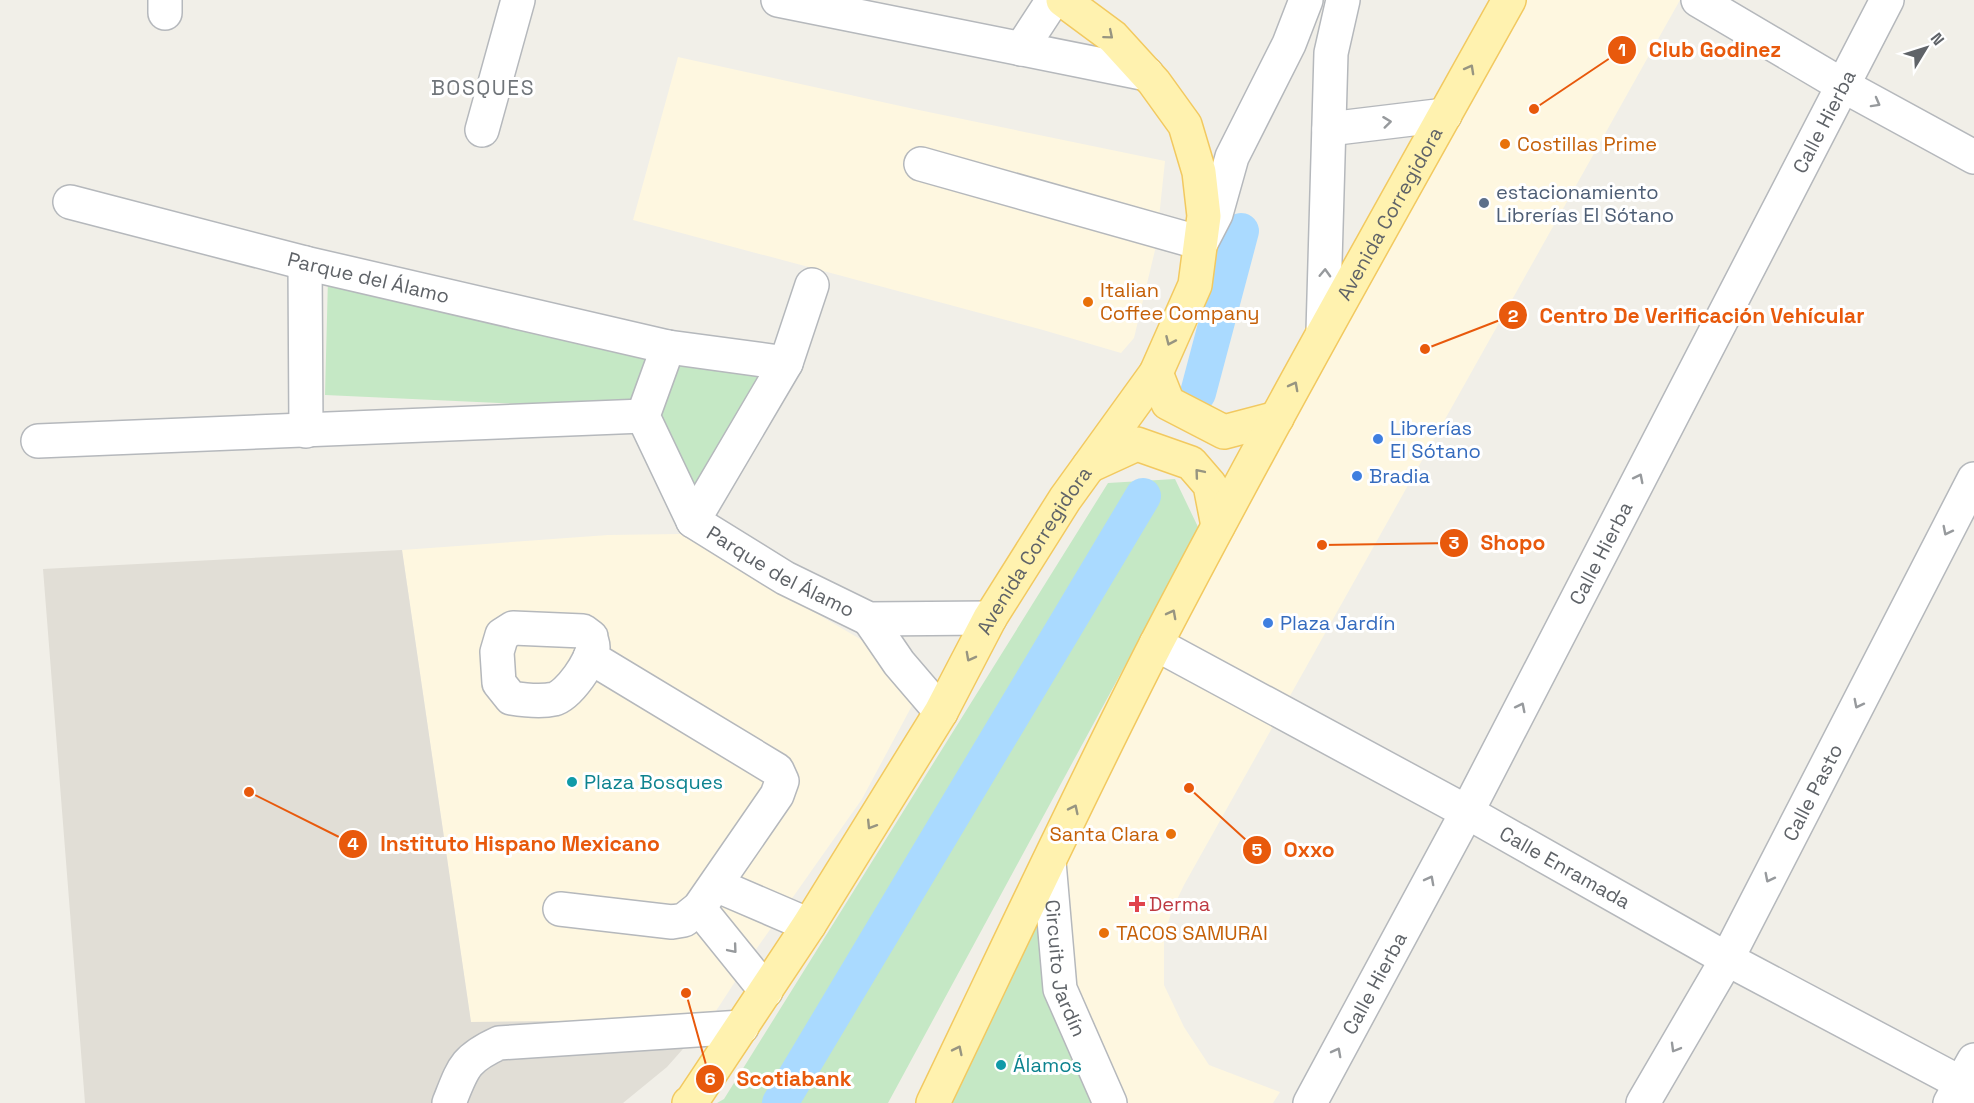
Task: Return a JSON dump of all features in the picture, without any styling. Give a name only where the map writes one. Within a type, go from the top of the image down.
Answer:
[{"type":"main road","name":"Avenida Corregidora","points":[[689,1103],[809,925],[941,712],[990,618],[1086,468],[1156,373],[1195,285],[1204,216],[1199,172],[1185,124],[1147,74],[1113,37],[1063,0]]},
{"type":"main road","name":"Avenida Corregidora","points":[[933,1103],[1156,644],[1323,332],[1509,0]]},
{"type":"main road","points":[[1156,373],[1168,403],[1224,432],[1277,418]]},
{"type":"main road","points":[[1086,468],[1137,444],[1191,463],[1210,485],[1218,526]]},
{"type":"street","points":[[482,130],[518,0]]},
{"type":"street","points":[[778,0],[1147,74]]},
{"type":"street","points":[[1022,49],[1053,0]]},
{"type":"street","points":[[921,164],[1201,243],[1216,214],[1233,157],[1289,44],[1306,0]]},
{"type":"street","points":[[1323,332],[1331,53],[1343,0]]},
{"type":"street","points":[[1698,0],[1842,85],[1974,157]]},
{"type":"street","name":"Calle Hierba","points":[[1310,1103],[1467,812],[1887,0]]},
{"type":"street","points":[[1329,129],[1445,115]]},
{"type":"street","name":"Parque del Álamo","points":[[70,202],[305,263],[668,347],[786,363]]},
{"type":"street","points":[[305,263],[306,431]]},
{"type":"street","name":"Parque del Álamo","points":[[693,522],[786,363],[812,285]]},
{"type":"street","points":[[38,441],[643,416],[668,347]]},
{"type":"street","name":"Parque del Álamo","points":[[643,416],[693,522],[785,578],[869,618],[990,618]]},
{"type":"street","name":"Calle Pasto","points":[[1643,1103],[1727,959],[1974,479]]},
{"type":"street","name":"Parque del Álamo","points":[[869,618],[899,663],[941,712]]},
{"type":"street","name":"Calle Enramada","points":[[1156,644],[1467,812],[1727,959],[1965,1084]]},
{"type":"street","points":[[560,909],[672,922],[684,920],[708,896],[777,795],[782,781],[777,770],[590,657]]},
{"type":"street","name":"Circuito Jardín","points":[[1049,862],[1060,989],[1110,1103]]},
{"type":"street","points":[[708,896],[809,925]]},
{"type":"street","points":[[708,896],[766,991]]},
{"type":"street","points":[[449,1103],[463,1068],[480,1051],[499,1043],[742,1027]]},
{"type":"shaded area","points":[[1509,0],[1680,0],[1172,910],[1164,936],[1164,985],[1184,1027],[1209,1065],[1280,1092],[1273,1103],[1110,1103],[1060,989],[1049,862]]},
{"type":"shaded area","points":[[678,57],[1165,161],[1156,246],[1134,338],[1121,353],[633,220]]},
{"type":"shaded area","name":"Plaza Bosques","points":[[680,534],[867,643],[915,700],[862,799],[757,948],[714,1014],[654,1020],[471,1023],[402,550],[608,535]]},
{"type":"shaded area","points":[[402,550],[471,1022],[654,1020],[714,1014],[667,1067],[623,1103],[85,1103],[43,569]]},
{"type":"green space","points":[[328,278],[770,378],[696,490],[651,410],[325,395]]},
{"type":"green space","points":[[1175,479],[1199,529],[888,1103],[717,1103],[724,1099],[1108,483]]},
{"type":"green space","points":[[1037,916],[1100,1103],[951,1103]]},
{"type":"waterway","points":[[1198,393],[1241,231]]},
{"type":"waterway","points":[[780,1103],[1143,496]]},
{"type":"place","name":"Club Godinez","points":[[1534,109]]},
{"type":"place","name":"Costillas Prime","points":[[1505,144]]},
{"type":"place","name":"estacionamiento Librerías El Sótano","points":[[1484,203]]},
{"type":"place","name":"Italian Coffee Company","points":[[1088,302]]},
{"type":"place","name":"Centro De Verificación Vehícular","points":[[1425,349]]},
{"type":"place","name":"Librerías El Sótano","points":[[1378,439]]},
{"type":"place","name":"Bradia","points":[[1357,476]]},
{"type":"place","name":"Shopo","points":[[1322,545]]},
{"type":"place","name":"Plaza Jardín","points":[[1268,623]]},
{"type":"place","name":"Plaza Bosques","points":[[572,782]]},
{"type":"place","name":"Oxxo","points":[[1189,788]]},
{"type":"place","name":"Instituto Hispano Mexicano","points":[[249,792]]},
{"type":"place","name":"Santa Clara","points":[[1171,834]]},
{"type":"place","name":"Derma","points":[[1137,904]]},
{"type":"place","name":"TACOS SAMURAI","points":[[1104,933]]},
{"type":"place","name":"Scotiabank","points":[[686,993]]},
{"type":"place","name":"Álamos","points":[[1001,1065]]},
{"type":"district","name":"BOSQUES","points":[[483,87]]}]
